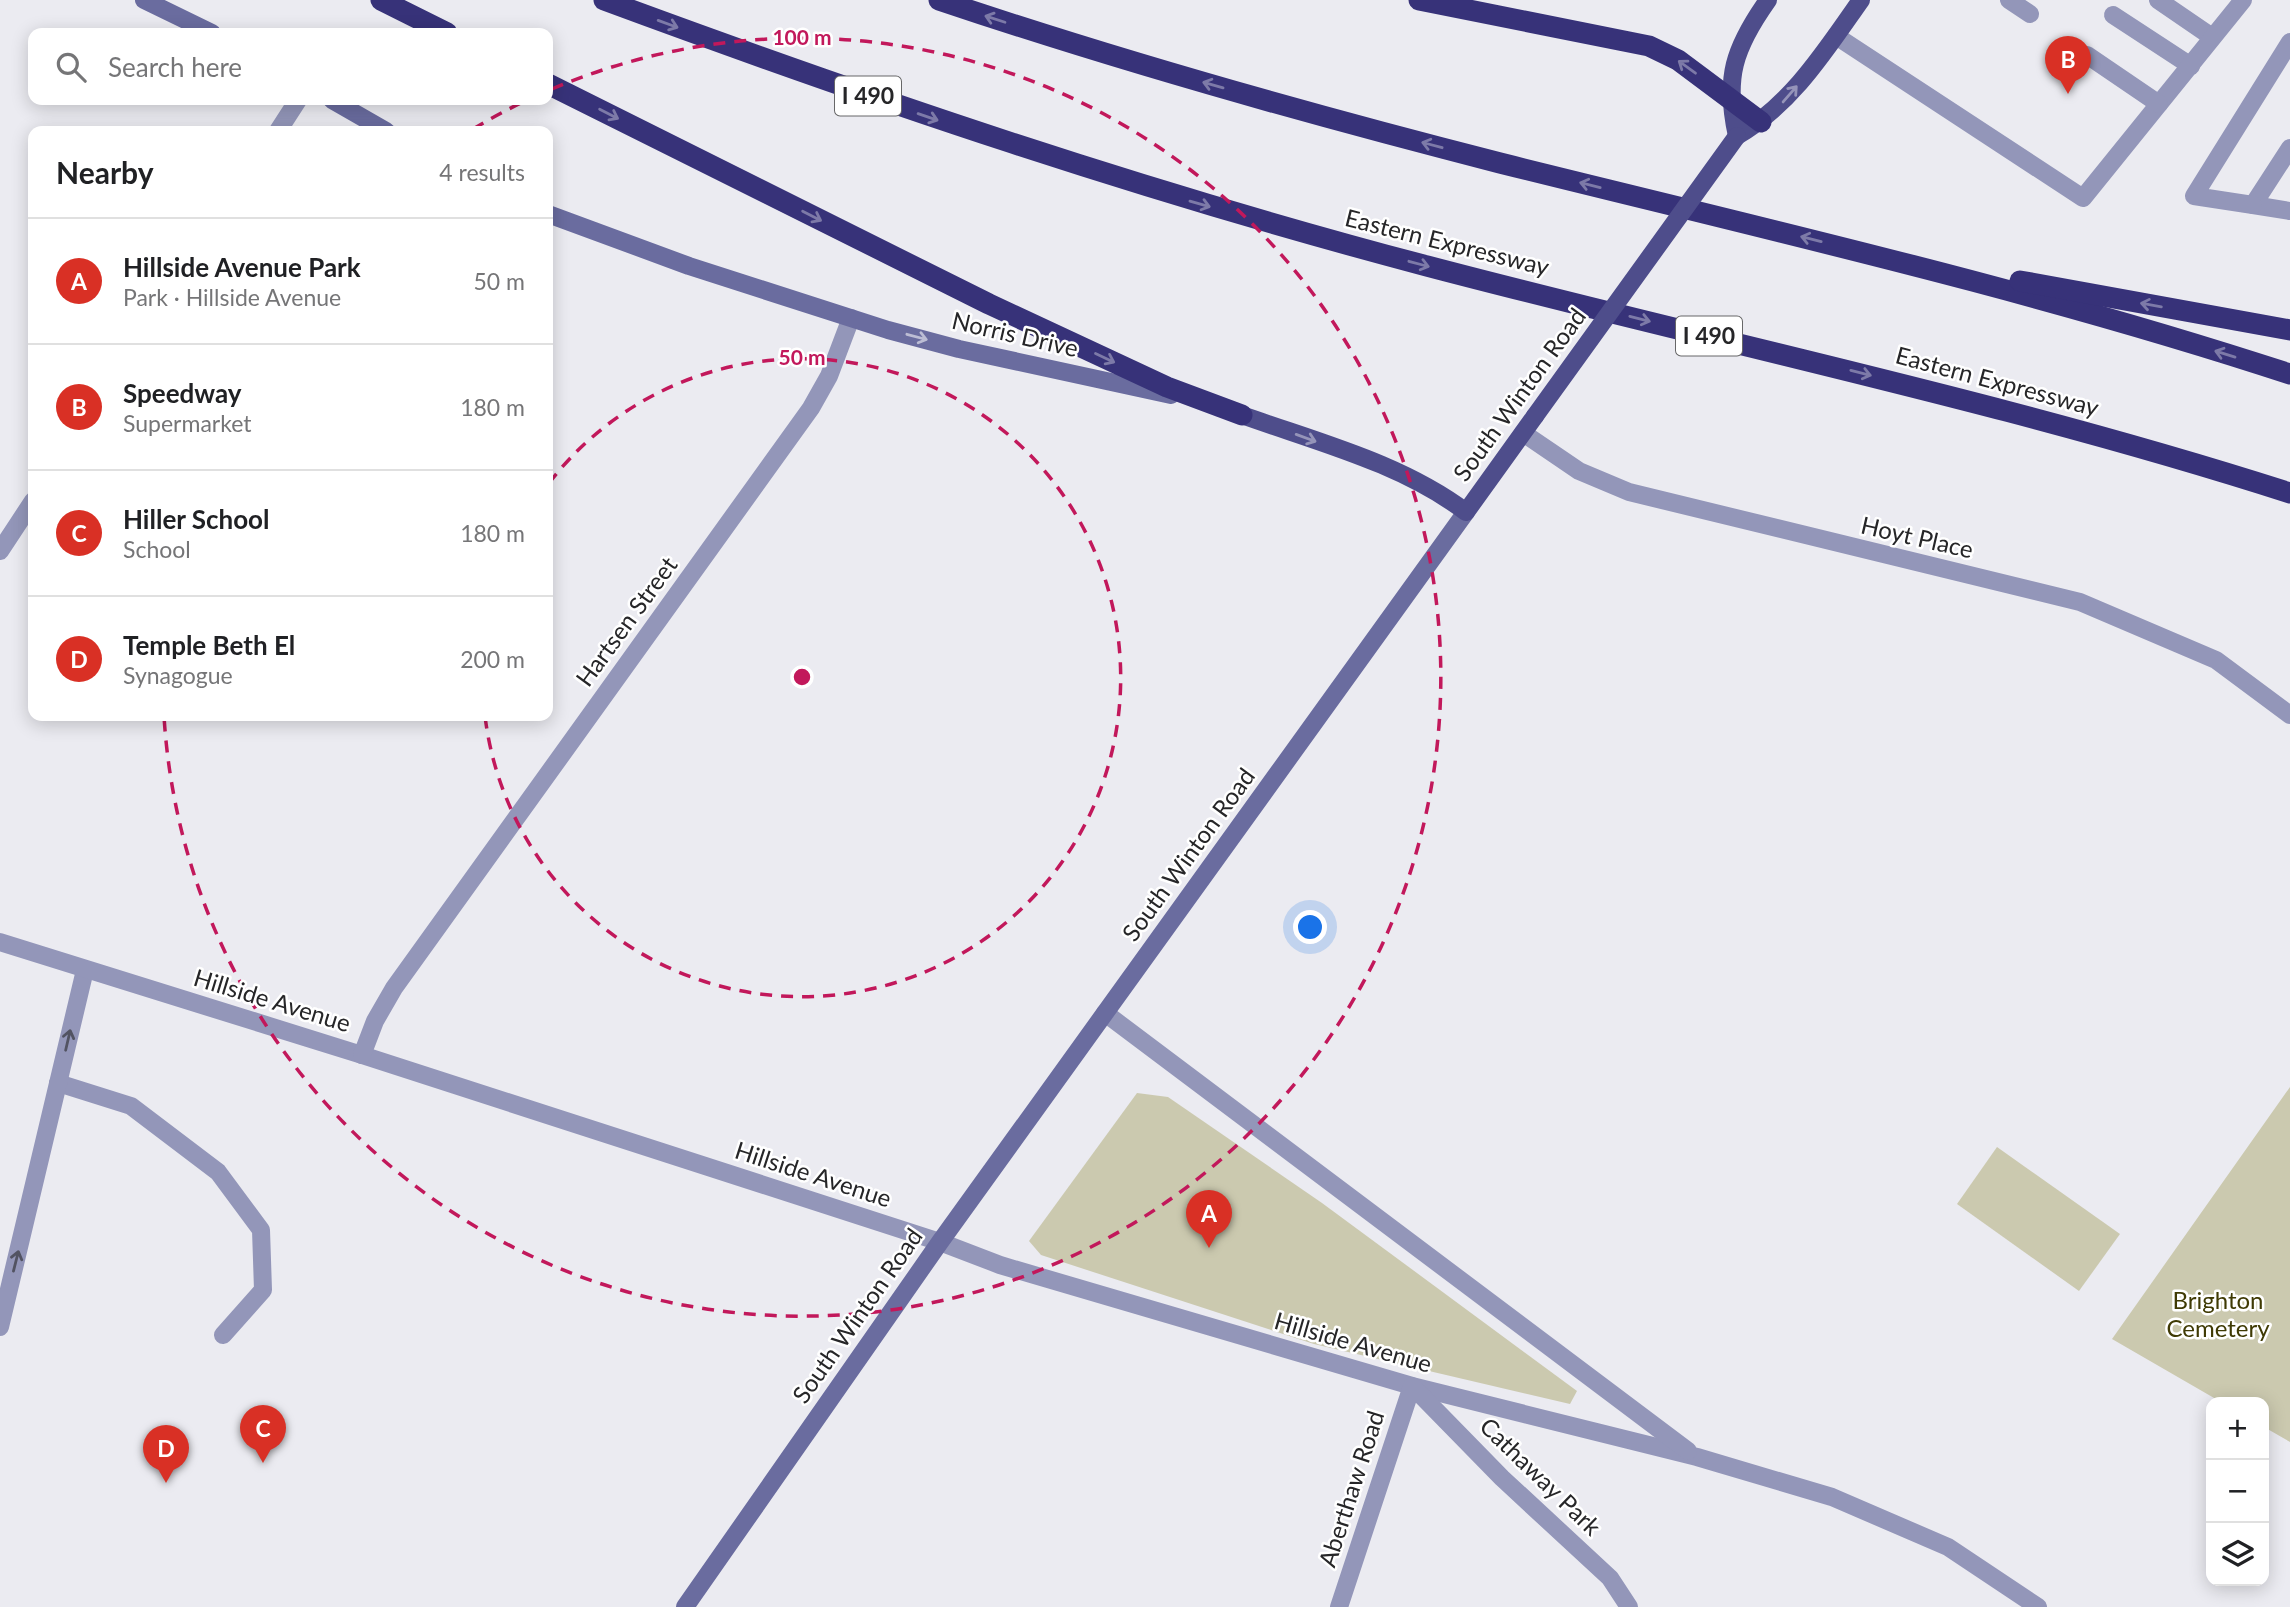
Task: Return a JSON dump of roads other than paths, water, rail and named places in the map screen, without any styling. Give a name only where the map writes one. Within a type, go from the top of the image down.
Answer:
[{"type":"highway","points":[[381,0],[437,28]]},
{"type":"highway","name":"Eastern Expressway","points":[[604,0],[910,111],[1208,206],[1432,268],[2040,420],[2288,493]]},
{"type":"highway","points":[[939,0],[1275,103],[1499,162],[1877,255],[2028,296],[2290,374]]},
{"type":"highway","points":[[1419,0],[1634,41],[1678,60],[1761,122]]},
{"type":"highway","points":[[553,86],[1011,314],[1167,387],[1242,415]]},
{"type":"highway","points":[[1877,255],[2290,330]]},
{"type":"main road","points":[[144,0],[202,28]]},
{"type":"main road","points":[[1737,136],[1730,99],[1734,63],[1740,46],[1768,0]]},
{"type":"main road","name":"South Winton Road","points":[[685,1607],[940,1242],[1737,136],[1761,122],[1805,77],[1861,0]]},
{"type":"main road","points":[[341,105],[377,126]]},
{"type":"main road","name":"Norris Drive","points":[[553,216],[657,255],[851,318],[959,349],[1161,393],[1242,415],[1381,465],[1429,487],[1466,512]]},
{"type":"street","points":[[2009,0],[2030,14]]},
{"type":"street","points":[[2158,0],[2212,37]]},
{"type":"street","points":[[1836,36],[2083,198],[2243,0]]},
{"type":"street","points":[[2113,15],[2191,66]]},
{"type":"street","points":[[2290,42],[2194,196],[2290,211]]},
{"type":"street","points":[[2087,54],[2159,104]]},
{"type":"street","points":[[281,126],[295,105]]},
{"type":"street","points":[[2253,205],[2290,148]]},
{"type":"street","name":"Hartsen Street","points":[[362,1055],[375,1021],[394,988],[811,408],[837,359],[851,318]]},
{"type":"street","name":"Hoyt Place","points":[[1523,433],[1579,471],[1629,492],[2080,602],[2216,660],[2290,715]]},
{"type":"street","points":[[0,551],[28,509]]},
{"type":"street","name":"Hillside Avenue","points":[[0,942],[362,1055],[940,1242],[1000,1265],[1412,1386],[1697,1457],[1832,1497],[1948,1547],[2038,1607]]},
{"type":"street","points":[[0,1328],[85,970]]},
{"type":"street","name":"Hillside Avenue","points":[[1105,1013],[1697,1457]]},
{"type":"street","points":[[58,1083],[131,1106],[218,1172],[261,1230],[263,1290],[223,1335]]},
{"type":"street","name":"Aberthaw Road","points":[[1339,1607],[1412,1386]]},
{"type":"street","name":"Cathaway Park","points":[[1412,1386],[1502,1478],[1610,1578],[1629,1607]]},
{"type":"place","name":"Speedway","points":[[2068,94]]},
{"type":"place","name":"Hillside Avenue Park","points":[[1209,1248]]},
{"type":"place","name":"Hiller School","points":[[263,1463]]},
{"type":"place","name":"Temple Beth El","points":[[166,1483]]},
{"type":"park label","name":"Brighton Cemetery","points":[[2218,1315]]}]
